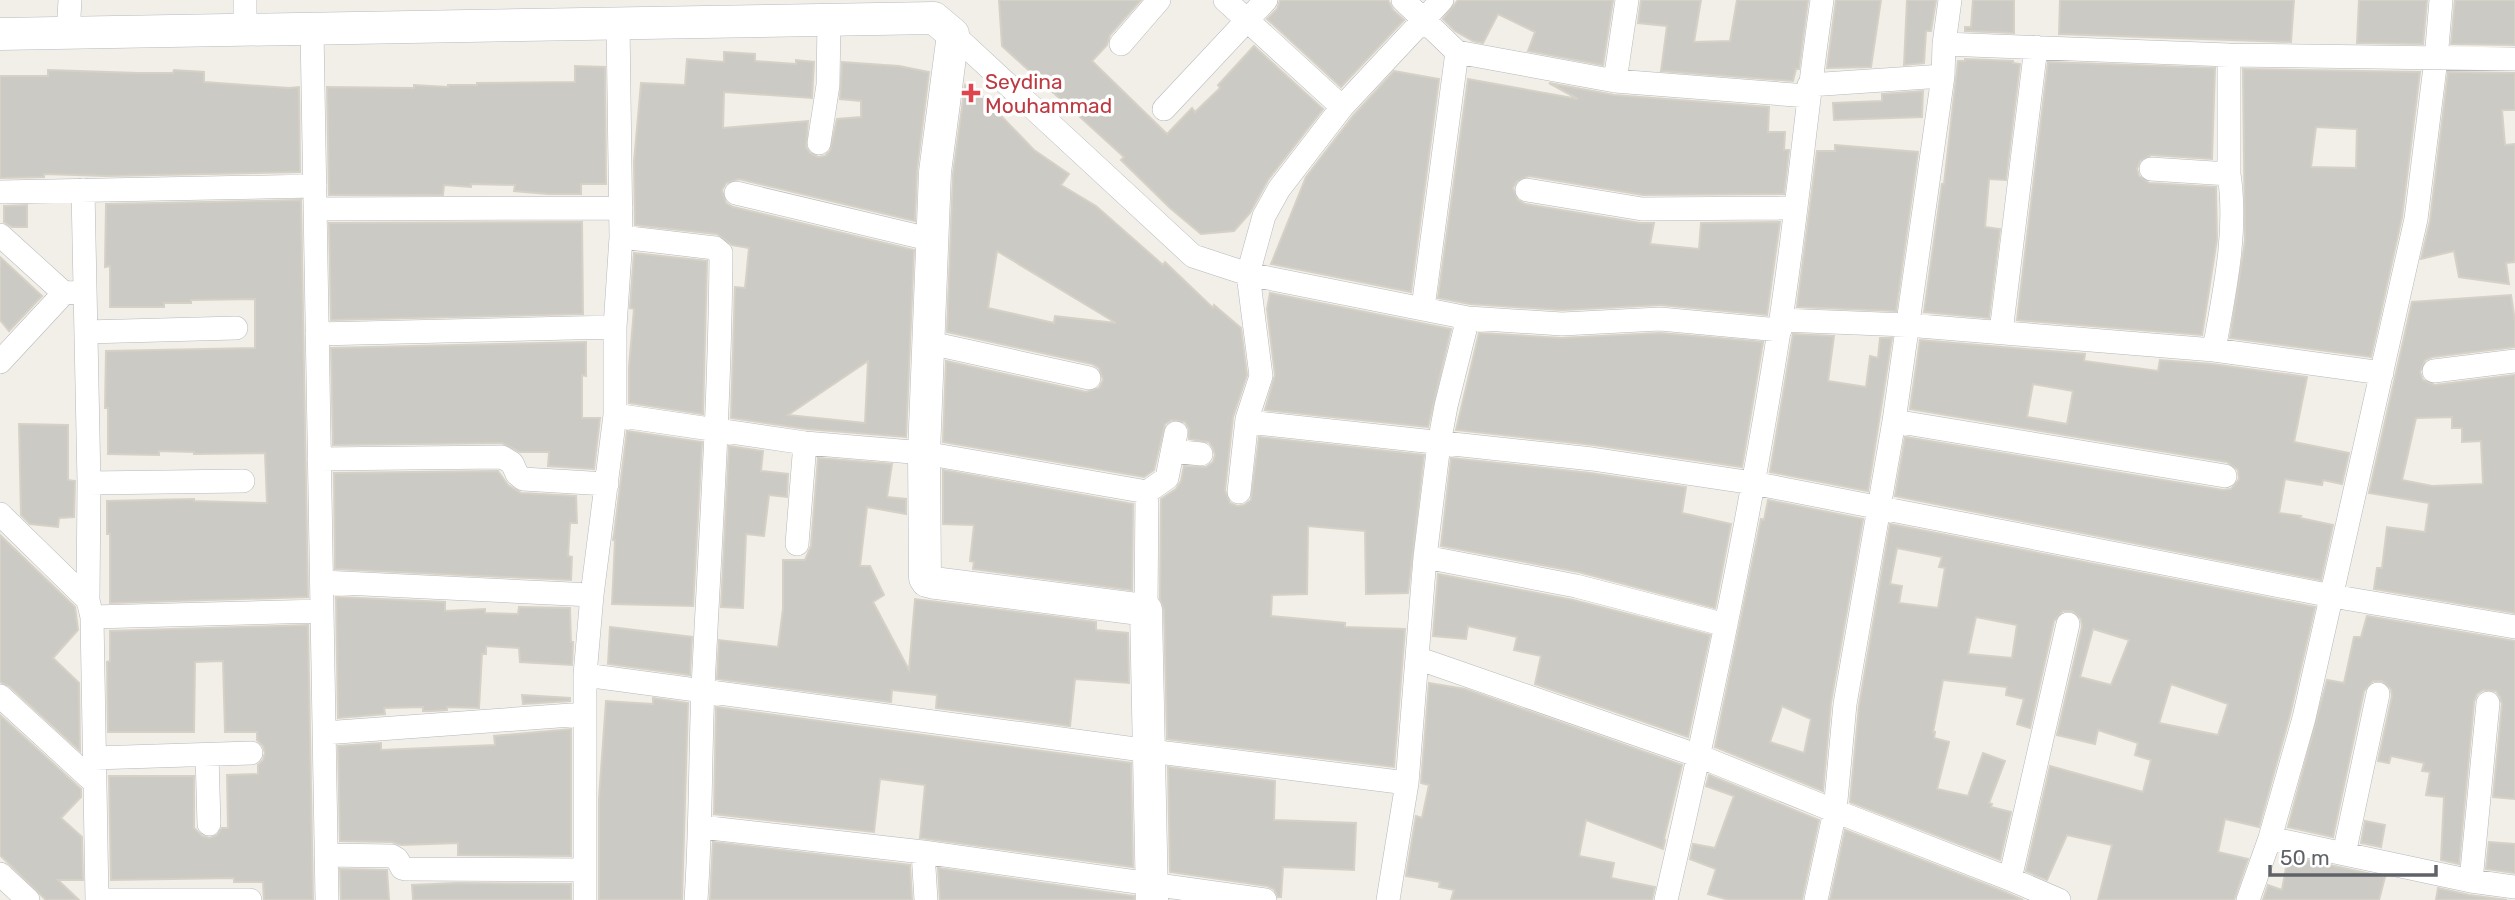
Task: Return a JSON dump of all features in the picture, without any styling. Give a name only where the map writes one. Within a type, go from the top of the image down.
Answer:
[{"type":"street","points":[[68,33],[70,0]]},
{"type":"street","points":[[1121,44],[1159,0]]},
{"type":"street","points":[[1225,0],[1342,107]]},
{"type":"street","points":[[1164,109],[1266,0]]},
{"type":"street","points":[[1403,0],[1457,52],[1615,81],[1809,91],[1944,76]]},
{"type":"street","points":[[1239,492],[1248,422],[1261,372],[1248,274],[1258,236],[1274,197],[1342,107],[1442,0]]},
{"type":"street","points":[[1615,81],[1627,0]]},
{"type":"street","points":[[1666,900],[1699,756],[1753,483],[1780,325],[1822,0]]},
{"type":"street","points":[[1816,900],[1835,811],[1845,704],[1894,422],[1944,76],[1944,44],[1950,0]]},
{"type":"street","points":[[2248,900],[2270,838],[2304,718],[2416,219],[2441,0]]},
{"type":"street","points":[[0,34],[68,33],[245,15],[312,29],[618,23],[739,11],[829,20],[947,17],[1193,256],[1248,274],[1468,318],[1562,324],[1660,319],[1780,325],[1907,325],[2214,350],[2382,373]]},
{"type":"street","points":[[947,17],[935,172],[924,453],[925,578],[927,581],[1146,610]]},
{"type":"street","points":[[819,143],[828,85],[829,20]]},
{"type":"street","points":[[585,900],[584,675],[615,415],[615,327],[621,237],[618,23]]},
{"type":"street","points":[[312,29],[327,900]]},
{"type":"street","points":[[1944,44],[2229,55],[2515,59]]},
{"type":"street","points":[[2001,332],[2036,47]]},
{"type":"street","points":[[1423,308],[1457,52]]},
{"type":"street","points":[[2214,350],[2227,272],[2231,224],[2229,55]]},
{"type":"street","points":[[2151,169],[2229,174]]},
{"type":"street","points":[[0,192],[315,186]]},
{"type":"street","points":[[83,190],[74,292],[86,332],[97,900],[250,900]]},
{"type":"street","points":[[1527,190],[1642,209],[1795,208]]},
{"type":"street","points":[[736,193],[933,240]]},
{"type":"street","points":[[315,209],[621,208]]},
{"type":"street","points":[[0,235],[74,292]]},
{"type":"street","points":[[621,237],[715,248],[721,253],[716,430],[703,692],[701,827],[696,900]]},
{"type":"street","points":[[0,362],[74,292]]},
{"type":"street","points":[[1388,900],[1407,783],[1425,557],[1439,443],[1468,318]]},
{"type":"street","points":[[317,334],[615,327]]},
{"type":"street","points":[[86,332],[236,328]]},
{"type":"street","points":[[930,343],[1089,378]]},
{"type":"street","points":[[2434,371],[2515,361]]},
{"type":"street","points":[[615,415],[805,443],[924,453],[1147,492],[1167,478],[1175,442],[1201,454]]},
{"type":"street","points":[[1248,422],[1592,459],[1753,483],[2332,596],[2515,628]]},
{"type":"street","points":[[1894,422],[2225,476]]},
{"type":"street","points":[[797,544],[805,443]]},
{"type":"street","points":[[319,459],[502,457],[512,463],[519,477],[523,479],[607,484]]},
{"type":"street","points":[[89,483],[243,481]]},
{"type":"street","points":[[1147,492],[1146,610],[1151,892]]},
{"type":"street","points":[[0,514],[90,608],[322,611]]},
{"type":"street","points":[[1425,557],[1576,586],[1726,625]]},
{"type":"street","points":[[322,582],[592,595]]},
{"type":"street","points":[[2010,878],[2068,624]]},
{"type":"street","points":[[1417,657],[1699,756],[2010,878],[2059,900]]},
{"type":"street","points":[[584,675],[1407,783]]},
{"type":"street","points":[[2344,854],[2378,694]]},
{"type":"street","points":[[0,696],[95,783]]},
{"type":"street","points":[[2471,881],[2487,703]]},
{"type":"street","points":[[324,733],[585,714]]},
{"type":"street","points":[[94,758],[251,753]]},
{"type":"street","points":[[207,755],[209,824]]},
{"type":"street","points":[[701,827],[923,852],[1151,892],[1265,900]]},
{"type":"street","points":[[2270,838],[2471,881],[2515,887]]},
{"type":"street","points":[[923,852],[926,900]]},
{"type":"street","points":[[326,855],[392,856],[406,869],[585,870]]},
{"type":"street","points":[[0,874],[28,900]]},
{"type":"building","points":[[999,0],[1141,0],[1110,35],[1107,45],[1092,61],[1167,134],[1192,108],[1195,112],[1220,88],[1218,85],[1254,46],[1323,109],[1268,180],[1250,213],[1234,231],[1201,234],[1121,160],[1124,157],[1002,46]]},
{"type":"building","points":[[1280,0],[1388,0],[1393,10],[1404,20],[1341,87],[1267,19],[1277,9]]},
{"type":"building","points":[[1458,0],[1613,0],[1603,65],[1528,51],[1535,32],[1498,14],[1483,43],[1473,41],[1455,31],[1443,19]]},
{"type":"building","points":[[1641,0],[1701,0],[1694,42],[1730,41],[1737,0],[1808,0],[1799,69],[1796,69],[1793,81],[1661,71],[1667,26],[1638,23]]},
{"type":"building","points":[[1836,0],[1881,0],[1871,67],[1827,68]]},
{"type":"building","points":[[1907,0],[1936,0],[1931,31],[1926,31],[1924,63],[1904,65]]},
{"type":"building","points":[[1973,0],[2014,0],[2014,33],[1965,31],[1965,27],[1971,27]]},
{"type":"building","points":[[2060,0],[2294,0],[2291,42],[2059,34]]},
{"type":"building","points":[[2359,0],[2427,0],[2423,44],[2357,43]]},
{"type":"building","points":[[2455,0],[2515,0],[2515,45],[2451,44]]},
{"type":"building","points":[[724,52],[755,54],[755,61],[796,64],[796,60],[814,62],[812,98],[724,92],[723,128],[808,121],[806,147],[818,157],[825,156],[830,151],[837,119],[861,117],[861,101],[840,99],[842,62],[899,66],[929,72],[917,170],[915,221],[739,179],[726,183],[722,190],[726,203],[733,207],[914,250],[906,437],[807,429],[731,418],[735,287],[745,288],[749,248],[732,245],[717,234],[635,225],[634,162],[641,83],[685,85],[687,59],[724,62]],"holes":[[[868,361],[865,423],[788,415]]]},
{"type":"building","points":[[1958,61],[2013,61],[2020,64],[2006,180],[1989,179],[1985,227],[2000,229],[1989,318],[1924,312],[1944,184]]},
{"type":"building","points":[[2048,62],[2215,68],[2212,159],[2151,155],[2140,161],[2137,169],[2139,176],[2149,183],[2216,187],[2217,239],[2202,335],[2017,320]]},
{"type":"building","points":[[575,66],[605,67],[606,184],[581,184],[581,194],[514,191],[515,185],[471,184],[471,187],[444,185],[443,195],[329,195],[327,87],[414,88],[414,85],[448,87],[477,83],[575,82]]},
{"type":"building","points":[[2243,69],[2420,72],[2402,217],[2371,357],[2230,338],[2245,241]],"holes":[[[2316,127],[2357,129],[2356,168],[2311,167]]]},
{"type":"building","points":[[48,70],[204,72],[204,82],[299,87],[300,172],[106,176],[44,174],[44,177],[0,178],[0,76],[48,76]]},
{"type":"building","points":[[1394,71],[1439,79],[1411,292],[1271,264],[1306,177],[1353,116]]},
{"type":"building","points":[[2448,72],[2515,73],[2515,110],[2502,110],[2505,145],[2515,144],[2515,262],[2506,263],[2509,284],[2459,277],[2454,251],[2421,259],[2430,221]]},
{"type":"building","points":[[1468,79],[1578,99],[1549,83],[1614,95],[1769,107],[1768,132],[1785,132],[1784,150],[1789,150],[1784,194],[1643,195],[1529,176],[1517,181],[1513,188],[1518,200],[1525,204],[1654,223],[1650,244],[1699,249],[1701,223],[1780,222],[1767,315],[1661,305],[1562,310],[1470,304],[1438,298]]},
{"type":"building","points":[[965,85],[982,96],[1034,150],[1069,174],[1061,185],[1096,206],[1163,265],[1165,262],[1213,308],[1214,305],[1241,328],[1247,375],[1233,417],[1225,490],[1230,503],[1244,505],[1251,500],[1259,437],[1424,455],[1408,593],[1366,594],[1365,531],[1308,526],[1307,594],[1272,595],[1271,616],[1345,623],[1345,627],[1405,629],[1394,767],[1167,739],[1164,610],[1160,599],[1161,499],[1176,489],[1184,466],[1206,467],[1213,462],[1215,455],[1209,442],[1189,439],[1189,429],[1185,422],[1172,420],[1165,424],[1154,470],[1144,477],[943,442],[946,361],[1086,392],[1099,388],[1103,380],[1099,368],[1092,364],[947,332],[953,174]],"holes":[[[997,251],[1116,323],[1055,316],[1054,323],[988,308]]]},
{"type":"building","points":[[1923,91],[1922,117],[1834,120],[1833,103],[1882,101],[1882,94]]},
{"type":"building","points":[[1835,145],[1918,152],[1896,311],[1797,307],[1817,151],[1835,151]]},
{"type":"building","points":[[301,200],[308,597],[110,603],[107,501],[194,499],[267,503],[265,453],[194,454],[159,451],[159,455],[108,454],[108,408],[105,408],[106,351],[255,348],[255,299],[191,300],[191,303],[164,303],[164,307],[110,307],[110,266],[105,267],[106,204]]},
{"type":"building","points":[[27,205],[27,227],[12,227],[4,222],[4,206]]},
{"type":"building","points":[[582,222],[583,314],[331,320],[329,223]]},
{"type":"building","points":[[634,253],[707,261],[703,414],[629,403],[634,309],[630,308]]},
{"type":"building","points":[[0,257],[42,296],[9,331],[0,320]]},
{"type":"building","points":[[1270,293],[1451,329],[1428,427],[1265,410],[1275,375],[1267,309]]},
{"type":"building","points":[[2511,295],[2515,347],[2432,357],[2425,360],[2420,372],[2423,380],[2435,385],[2515,375],[2515,613],[2374,589],[2377,568],[2382,568],[2387,527],[2425,532],[2429,503],[2369,493],[2412,302]],"holes":[[[2452,417],[2452,428],[2462,428],[2462,442],[2481,441],[2483,484],[2432,486],[2402,480],[2416,418]]]},
{"type":"building","points":[[1479,333],[1561,338],[1660,333],[1763,342],[1742,467],[1594,445],[1456,430]]},
{"type":"building","points":[[1793,334],[1834,336],[1828,381],[1866,387],[1870,356],[1878,358],[1880,338],[1892,338],[1868,491],[1770,472]]},
{"type":"building","points":[[1920,340],[2085,354],[2084,361],[2158,371],[2160,360],[2307,377],[2294,442],[2349,453],[2342,484],[2323,480],[2322,485],[2285,479],[2279,513],[2333,525],[2321,580],[1895,496],[1905,437],[2223,490],[2231,489],[2239,479],[2238,470],[2227,462],[1910,409]],"holes":[[[2033,384],[2073,391],[2067,424],[2027,417]]]},
{"type":"building","points":[[586,342],[586,376],[582,375],[582,418],[600,418],[594,469],[548,466],[549,452],[520,452],[502,443],[333,445],[331,348]]},
{"type":"building","points":[[19,424],[68,425],[68,480],[75,481],[74,517],[59,518],[58,527],[30,524],[21,515]]},
{"type":"building","points":[[627,431],[702,442],[693,606],[612,604],[613,540]]},
{"type":"building","points":[[729,446],[763,451],[761,471],[788,474],[787,497],[769,495],[764,536],[746,534],[743,608],[721,607]]},
{"type":"building","points":[[818,458],[892,464],[887,497],[906,499],[906,514],[867,507],[860,566],[870,566],[884,595],[873,602],[909,670],[915,599],[1096,622],[1096,630],[1128,633],[1129,683],[1075,679],[1070,726],[936,708],[937,695],[892,690],[891,702],[717,679],[719,640],[778,647],[783,609],[783,560],[805,560],[811,546]]},
{"type":"building","points":[[1451,458],[1590,473],[1686,487],[1682,513],[1731,524],[1715,608],[1579,572],[1441,546]]},
{"type":"building","points":[[943,470],[1133,504],[1132,590],[973,569],[974,562],[970,561],[974,525],[943,524]]},
{"type":"building","points":[[498,471],[508,485],[521,493],[576,496],[577,523],[570,523],[568,556],[572,557],[571,580],[335,569],[334,473]]},
{"type":"building","points":[[1768,500],[1863,519],[1831,702],[1823,791],[1715,747],[1761,519],[1764,520]],"holes":[[[1782,706],[1811,719],[1804,753],[1770,742]]]},
{"type":"building","points":[[1890,524],[2315,607],[2290,715],[2259,827],[2225,819],[2218,852],[2248,859],[2234,900],[2098,900],[2112,845],[2067,835],[2047,880],[2026,871],[2050,766],[2143,792],[2151,760],[2135,755],[2138,743],[2098,730],[2095,744],[2057,735],[2082,627],[2081,619],[2072,611],[2063,611],[2054,621],[2030,728],[2017,724],[2024,699],[2006,695],[2007,687],[1943,680],[1933,732],[1934,738],[1949,742],[1937,789],[1968,796],[1983,753],[2005,761],[1989,803],[1992,804],[1991,807],[2011,812],[2000,860],[1850,802],[1859,706]],"holes":[[[1897,548],[1942,557],[1939,567],[1945,568],[1938,608],[1899,603],[1902,586],[1890,584]],[[1976,617],[2017,625],[2012,658],[1968,654]],[[2093,629],[2129,640],[2111,685],[2080,677]],[[2171,684],[2228,704],[2218,735],[2159,723]]]},
{"type":"building","points":[[0,535],[75,607],[78,630],[53,658],[79,683],[80,751],[9,686],[0,682]]},
{"type":"building","points":[[1438,574],[1573,600],[1710,635],[1688,737],[1535,684],[1541,656],[1514,650],[1517,637],[1468,626],[1466,639],[1433,636]]},
{"type":"building","points":[[336,597],[445,602],[445,611],[485,609],[485,613],[518,614],[519,607],[570,608],[572,665],[520,662],[519,648],[486,646],[486,654],[482,654],[479,708],[447,707],[447,710],[423,711],[423,707],[384,708],[385,714],[338,718]]},
{"type":"building","points":[[2367,616],[2515,641],[2515,799],[2493,797],[2502,704],[2496,691],[2483,690],[2477,694],[2474,702],[2459,864],[2441,860],[2444,797],[2426,795],[2430,772],[2422,771],[2424,763],[2391,756],[2389,763],[2378,761],[2392,696],[2391,689],[2382,681],[2373,681],[2364,691],[2333,837],[2288,827],[2327,680],[2344,683],[2354,637],[2361,637]]},
{"type":"building","points":[[308,625],[313,900],[264,900],[263,882],[234,882],[234,878],[111,880],[109,776],[194,776],[194,828],[202,836],[210,838],[217,835],[222,828],[228,828],[227,775],[258,774],[258,765],[265,753],[257,740],[257,732],[225,732],[223,661],[195,662],[194,732],[108,732],[107,662],[110,661],[110,631]]},
{"type":"building","points":[[610,627],[692,637],[690,675],[608,664]]},
{"type":"building","points":[[1429,683],[1465,689],[1682,765],[1663,849],[1586,820],[1579,856],[1614,863],[1611,878],[1655,887],[1652,900],[1451,900],[1454,890],[1439,887],[1440,882],[1406,876],[1416,816],[1422,818],[1429,785],[1421,783]]},
{"type":"building","points":[[522,695],[570,698],[570,701],[523,704]]},
{"type":"building","points":[[653,698],[688,703],[682,900],[599,900],[599,798],[606,701],[653,704]]},
{"type":"building","points":[[716,707],[1131,763],[1133,867],[920,838],[925,785],[880,779],[874,832],[714,814]]},
{"type":"building","points":[[0,715],[81,789],[81,797],[61,818],[82,837],[83,880],[58,880],[79,900],[46,900],[0,855]]},
{"type":"building","points":[[571,729],[571,856],[458,855],[458,843],[401,845],[392,842],[340,841],[338,746],[381,743],[381,750],[495,745],[494,736]]},
{"type":"building","points":[[1168,767],[1275,781],[1274,820],[1356,823],[1354,870],[1283,867],[1281,897],[1267,886],[1170,872]]},
{"type":"building","points":[[1709,775],[1819,820],[1802,900],[1729,900],[1708,894],[1716,869],[1690,859],[1693,844],[1715,848],[1734,796],[1706,786]]},
{"type":"building","points":[[2365,821],[2385,825],[2381,847],[2361,843]]},
{"type":"building","points":[[1845,830],[2005,892],[2023,900],[1830,900]]},
{"type":"building","points":[[713,842],[910,865],[912,900],[710,900]]},
{"type":"building","points":[[2489,842],[2515,844],[2515,873],[2486,869]]},
{"type":"building","points":[[2288,856],[2385,877],[2379,900],[2263,900],[2268,885],[2282,890]]},
{"type":"building","points":[[938,868],[1134,896],[1134,900],[940,900]]},
{"type":"building","points":[[340,869],[387,870],[389,900],[341,900]]},
{"type":"building","points":[[571,884],[571,900],[413,900],[412,885]]},
{"type":"building","points":[[2438,888],[2469,895],[2507,900],[2436,900]]},
{"type":"place","name":"Seydina Mouhammad","points":[[971,93]]}]
